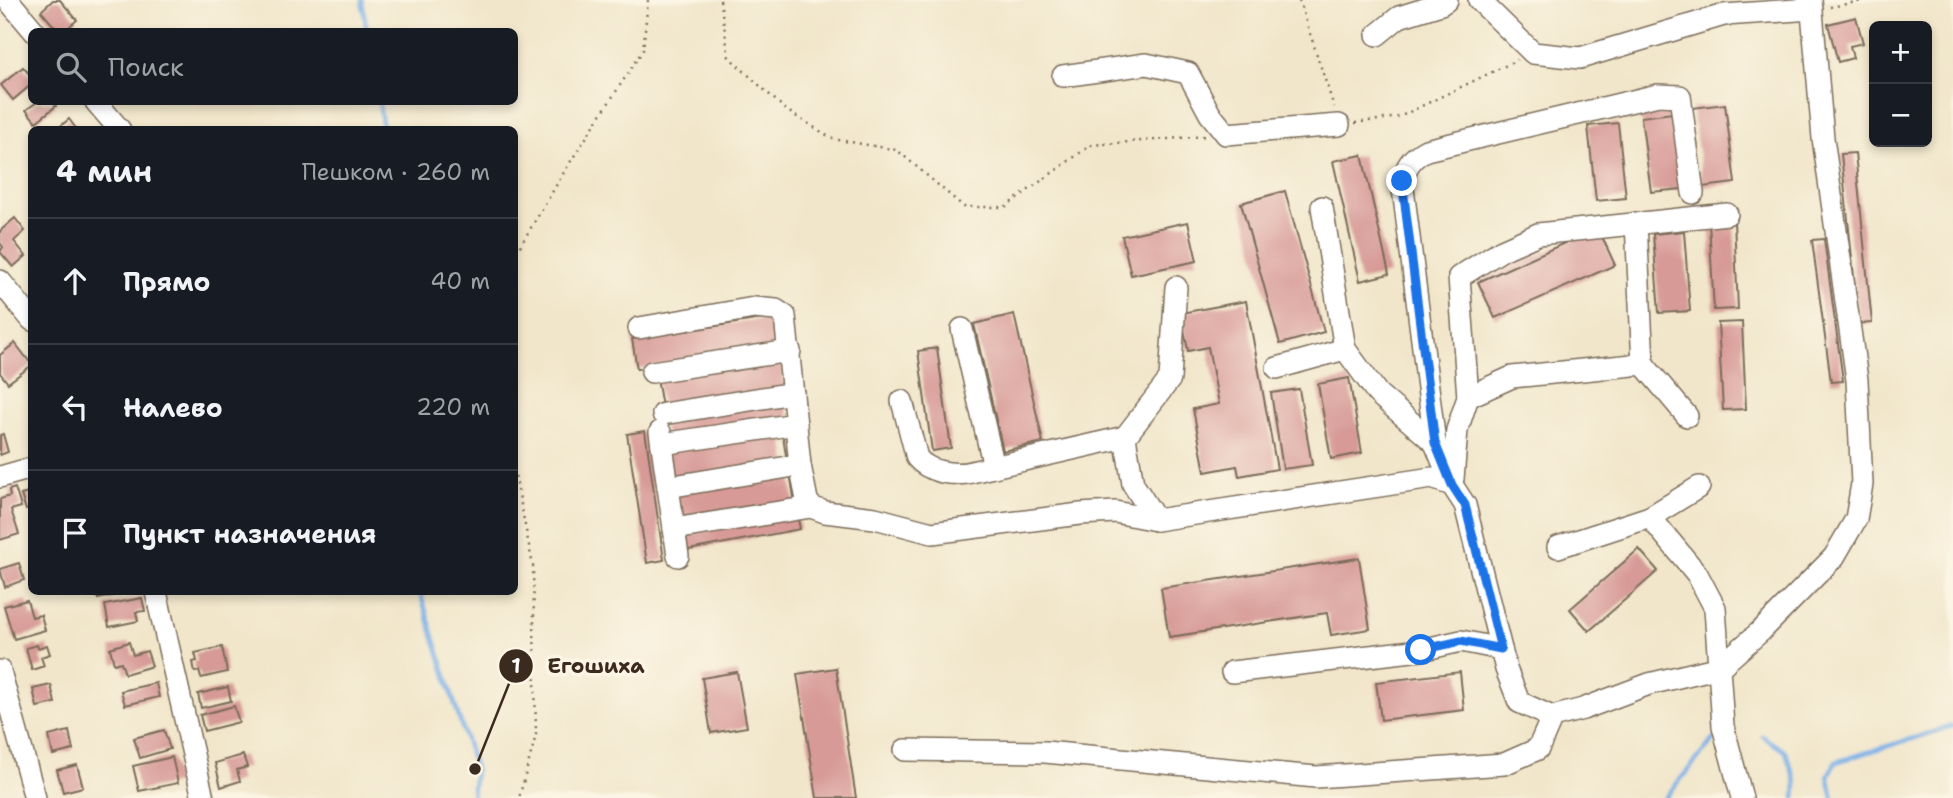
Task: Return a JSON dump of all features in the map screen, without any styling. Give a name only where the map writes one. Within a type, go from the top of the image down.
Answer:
[{"type":"street","points":[[8,0],[32,28]]},
{"type":"street","points":[[1377,35],[1399,17],[1447,0]]},
{"type":"street","points":[[1479,0],[1532,52],[1580,58],[1724,15],[1812,5],[1822,138],[1857,380],[1862,484],[1856,519],[1834,557],[1762,630],[1720,667],[1649,684],[1552,717],[1519,702],[1501,649],[1465,505],[1452,485],[1435,443],[1402,181],[1406,166],[1413,157],[1426,150],[1658,95],[1680,96],[1693,193]]},
{"type":"street","points":[[1063,76],[1146,64],[1188,73],[1210,114],[1226,134],[1339,125]]},
{"type":"street","points":[[99,105],[117,126]]},
{"type":"street","points":[[1322,208],[1345,349],[1378,394],[1435,443]]},
{"type":"street","points":[[1452,485],[1457,429],[1468,397],[1459,277],[1502,250],[1538,234],[1727,214]]},
{"type":"street","points":[[1636,223],[1643,365],[1687,416]]},
{"type":"street","points":[[0,281],[28,315]]},
{"type":"street","points":[[902,401],[916,458],[922,464],[956,475],[1125,437],[1170,379],[1176,287]]},
{"type":"street","points":[[639,328],[754,308],[776,310],[785,316],[800,465],[811,507]]},
{"type":"street","points":[[962,329],[994,467]]},
{"type":"street","points":[[1278,368],[1345,349]]},
{"type":"street","points":[[652,372],[790,351]]},
{"type":"street","points":[[1468,397],[1511,377],[1643,365]]},
{"type":"street","points":[[661,428],[793,393]]},
{"type":"street","points":[[661,428],[796,424]]},
{"type":"street","points":[[661,428],[678,556]]},
{"type":"street","points":[[1125,437],[1133,484],[1156,520]]},
{"type":"street","points":[[668,487],[800,465]]},
{"type":"street","points":[[0,477],[28,469]]},
{"type":"street","points":[[674,528],[811,507],[932,533],[1115,512],[1156,520],[1432,478],[1452,485]]},
{"type":"street","points":[[1558,547],[1650,517],[1699,487]]},
{"type":"street","points":[[1650,517],[1697,574],[1715,608],[1723,726],[1742,798]]},
{"type":"street","points":[[157,595],[203,798]]},
{"type":"street","points":[[1232,672],[1421,650],[1461,641],[1501,649]]},
{"type":"street","points":[[0,671],[36,798]]},
{"type":"street","points":[[905,750],[1045,752],[1316,777],[1504,764],[1538,749],[1552,717]]},
{"type":"path","points":[[518,249],[569,164],[643,50],[648,0]]},
{"type":"path","points":[[720,0],[729,57],[786,110],[833,139],[897,150],[964,207],[1005,207],[1091,145],[1226,134]]},
{"type":"path","points":[[1299,0],[1339,125],[1399,117],[1532,52]]},
{"type":"path","points":[[1812,5],[1868,0]]},
{"type":"path","points":[[518,489],[533,566],[536,709],[536,735],[519,798]]},
{"type":"building","points":[[53,0],[60,0],[77,20],[68,28],[56,28],[41,11]]},
{"type":"building","points":[[1856,17],[1863,43],[1850,46],[1853,58],[1838,62],[1828,24]]},
{"type":"building","points":[[23,67],[28,73],[28,87],[13,100],[1,85]]},
{"type":"building","points":[[1725,104],[1735,183],[1703,187],[1692,108]]},
{"type":"building","points":[[33,105],[56,106],[36,122],[26,110]]},
{"type":"building","points":[[1672,113],[1682,189],[1651,192],[1641,117]]},
{"type":"building","points":[[69,119],[74,126],[61,126]]},
{"type":"building","points":[[1618,123],[1626,198],[1596,201],[1588,126]]},
{"type":"building","points":[[1855,153],[1872,323],[1859,324],[1841,154]]},
{"type":"building","points":[[1362,155],[1389,274],[1360,281],[1333,161]]},
{"type":"building","points":[[1285,191],[1324,332],[1280,344],[1241,203]]},
{"type":"building","points":[[15,218],[25,231],[14,241],[26,256],[13,267],[0,252],[3,247],[0,243],[0,231]]},
{"type":"building","points":[[1734,221],[1738,309],[1714,310],[1709,222]]},
{"type":"building","points":[[1188,222],[1197,261],[1131,275],[1122,236]]},
{"type":"building","points":[[1598,228],[1615,265],[1495,318],[1478,282]]},
{"type":"building","points":[[1684,231],[1690,311],[1659,313],[1653,234]]},
{"type":"building","points":[[1824,239],[1843,381],[1831,382],[1812,240]]},
{"type":"building","points":[[1246,301],[1277,469],[1239,476],[1237,466],[1205,472],[1193,409],[1219,404],[1208,347],[1188,351],[1181,313]]},
{"type":"building","points":[[1014,314],[1043,442],[1003,451],[974,324]]},
{"type":"building","points":[[776,317],[781,347],[637,369],[632,339]]},
{"type":"building","points":[[1742,322],[1746,409],[1723,410],[1718,323]]},
{"type":"building","points":[[15,343],[28,360],[28,368],[8,383],[0,373],[0,355]]},
{"type":"building","points":[[937,348],[951,448],[932,451],[918,351]]},
{"type":"building","points":[[781,360],[785,388],[662,406],[657,379]]},
{"type":"building","points":[[1349,378],[1362,453],[1331,459],[1318,384]]},
{"type":"building","points":[[1299,389],[1312,465],[1283,469],[1271,393]]},
{"type":"building","points":[[786,400],[789,418],[666,438],[663,420]]},
{"type":"building","points":[[645,431],[664,560],[647,563],[627,434]]},
{"type":"building","points":[[782,431],[787,461],[671,481],[666,450]]},
{"type":"building","points":[[3,434],[8,452],[0,455],[0,435]]},
{"type":"building","points":[[790,473],[795,503],[680,521],[675,491]]},
{"type":"building","points":[[15,488],[21,507],[11,510],[19,534],[0,540],[0,499],[10,496],[9,490]]},
{"type":"building","points":[[28,493],[28,509],[26,510],[21,495]]},
{"type":"building","points":[[797,514],[800,529],[683,551],[680,536]]},
{"type":"building","points":[[1639,549],[1658,571],[1589,631],[1570,609]]},
{"type":"building","points":[[1359,558],[1370,629],[1331,635],[1327,613],[1169,637],[1161,588]]},
{"type":"building","points":[[19,563],[24,580],[5,587],[0,569]]},
{"type":"building","points":[[97,595],[116,595],[98,599]]},
{"type":"building","points":[[142,598],[145,611],[136,612],[138,621],[109,627],[105,605]]},
{"type":"building","points":[[27,600],[32,617],[41,615],[45,630],[14,639],[4,606]]},
{"type":"building","points":[[129,642],[133,655],[147,651],[152,666],[125,674],[121,662],[114,664],[110,648]]},
{"type":"building","points":[[37,645],[38,648],[47,645],[50,654],[41,657],[44,666],[32,670],[26,648]]},
{"type":"building","points":[[222,647],[227,672],[201,678],[199,671],[195,672],[195,653]]},
{"type":"building","points":[[836,668],[856,798],[817,798],[797,674]]},
{"type":"building","points":[[737,672],[747,727],[711,733],[702,678]]},
{"type":"building","points":[[1460,672],[1464,710],[1381,720],[1376,682]]},
{"type":"building","points":[[156,683],[159,697],[125,705],[121,691]]},
{"type":"building","points":[[51,685],[55,703],[37,707],[33,689]]},
{"type":"building","points":[[228,687],[231,701],[201,708],[198,694]]},
{"type":"building","points":[[234,706],[239,722],[204,731],[200,715]]},
{"type":"building","points":[[164,730],[170,749],[140,758],[134,738]]},
{"type":"building","points":[[69,731],[73,750],[53,755],[49,736]]},
{"type":"building","points":[[243,755],[247,767],[237,770],[240,781],[221,787],[215,763]]},
{"type":"building","points":[[172,757],[178,783],[139,791],[133,766]]},
{"type":"building","points":[[77,765],[83,787],[63,792],[57,770]]},
{"type":"waterway","points":[[362,0],[366,28]]},
{"type":"waterway","points":[[379,105],[382,126]]},
{"type":"waterway","points":[[421,595],[475,769],[472,798]]},
{"type":"waterway","points":[[1833,798],[1828,775],[1836,762],[1953,726]]},
{"type":"waterway","points":[[1762,736],[1786,752],[1796,783],[1795,798]]},
{"type":"waterway","points":[[1665,798],[1714,739]]},
{"type":"place","name":"Егошиха","points":[[475,769]]},
{"type":"route","points":[[1402,181],[1435,443],[1452,485],[1465,505],[1501,649],[1461,641],[1421,650]]}]
